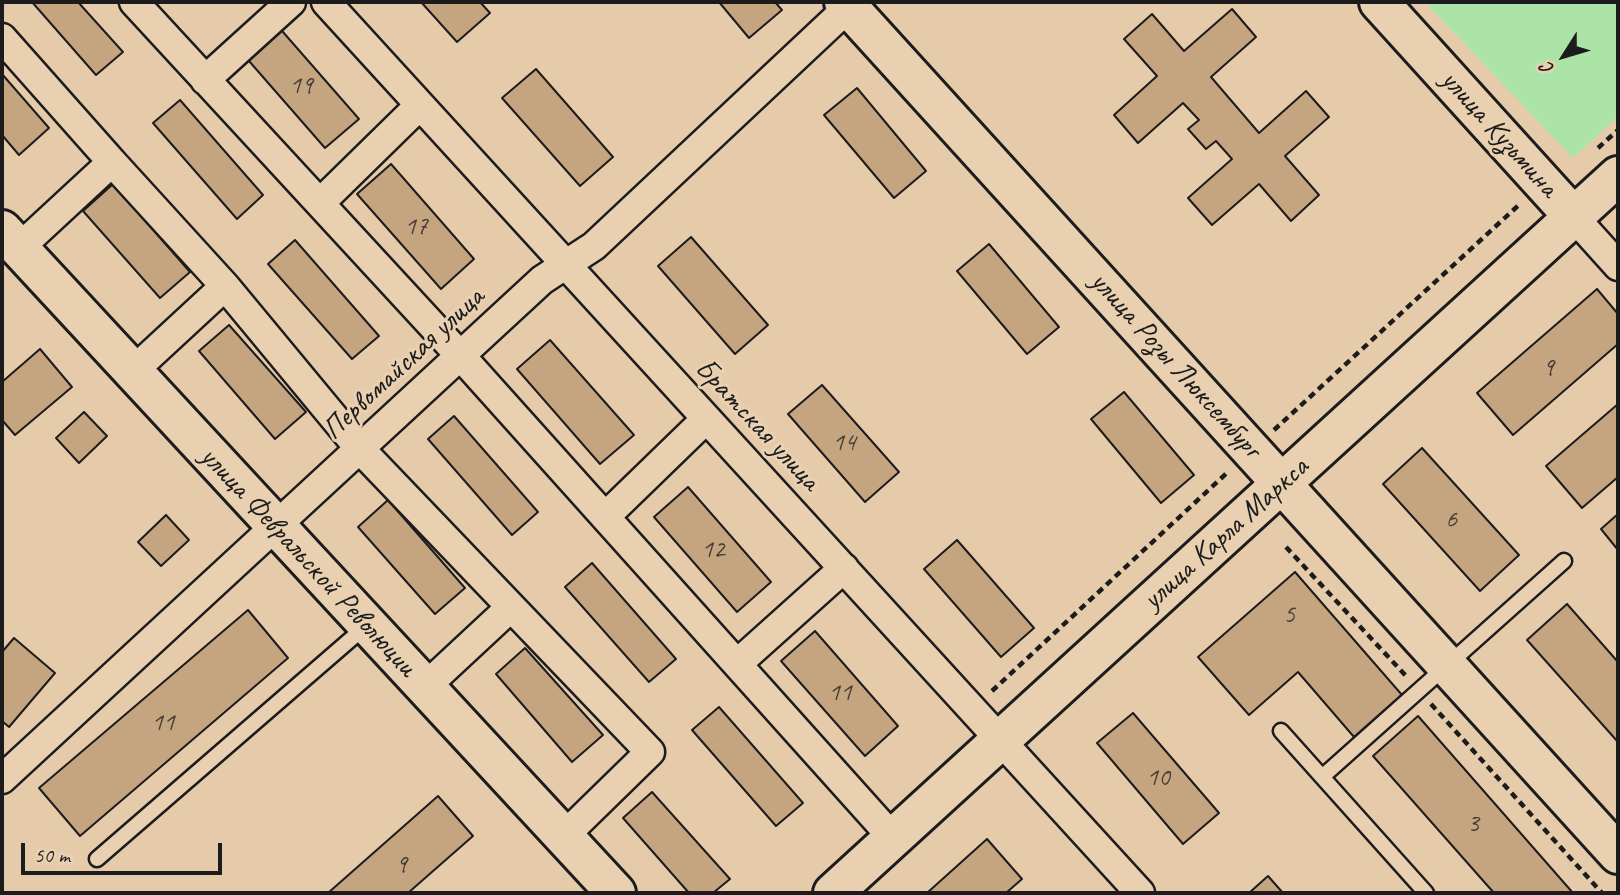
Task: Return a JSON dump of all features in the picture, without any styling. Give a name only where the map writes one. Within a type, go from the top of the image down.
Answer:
[{"type":"street","points":[[134,2],[460,356],[893,838]]},
{"type":"street","points":[[205,80],[291,2]]},
{"type":"street","name":"Братская улица","points":[[326,2],[1140,893]]},
{"type":"street","name":"улица Кузьмина","points":[[1379,2],[1618,266]]},
{"type":"street","name":"Первомайская улица","points":[[2,779],[542,280],[594,246],[849,4]]},
{"type":"street","name":"улица Розы Люксембург","points":[[849,4],[1618,854]]},
{"type":"street","points":[[2,38],[225,286],[360,449],[650,752],[564,836]]},
{"type":"street","points":[[320,203],[420,105]]},
{"type":"street","points":[[10,240],[113,162]]},
{"type":"street","name":"улица Карла Маркса","points":[[833,893],[1573,216],[1604,166]]},
{"type":"street","name":"улица Февральской Революции","points":[[10,240],[616,893]]},
{"type":"street","points":[[131,373],[225,286]]},
{"type":"street","points":[[605,517],[706,419]]},
{"type":"street","points":[[737,664],[844,568]]},
{"type":"street","points":[[425,687],[511,607]]},
{"type":"lane","points":[[1322,777],[1564,561]]},
{"type":"lane","points":[[97,859],[367,625]]},
{"type":"lane","points":[[1281,731],[1426,893]]},
{"type":"path","points":[[1604,166],[1618,130]]},
{"type":"path","points":[[973,708],[1543,182]]},
{"type":"path","points":[[1286,547],[1602,893]]},
{"type":"green space","points":[[1425,2],[1618,2],[1618,117],[1573,158]]},
{"type":"building","points":[[32,2],[78,2],[123,52],[96,75]]},
{"type":"building","points":[[421,2],[480,2],[490,13],[457,42]]},
{"type":"building","points":[[719,2],[775,2],[782,10],[749,38]]},
{"type":"building","points":[[1232,9],[1256,37],[1211,77],[1259,133],[1306,91],[1329,117],[1285,156],[1319,195],[1291,221],[1259,184],[1212,225],[1188,198],[1232,159],[1216,141],[1206,149],[1188,129],[1199,120],[1183,103],[1138,143],[1114,115],[1157,76],[1124,39],[1152,14],[1184,51]]},
{"type":"building","points":[[276,24],[359,119],[325,148],[242,53]]},
{"type":"building","points":[[536,69],[613,157],[580,186],[502,98]]},
{"type":"building","points":[[2,74],[49,128],[19,155],[2,135]]},
{"type":"building","points":[[857,88],[926,171],[894,198],[824,115]]},
{"type":"building","points":[[180,100],[263,195],[237,219],[153,123]]},
{"type":"building","points":[[391,164],[474,259],[441,289],[357,194]]},
{"type":"building","points":[[113,184],[190,272],[160,298],[83,211]]},
{"type":"building","points":[[691,237],[768,325],[735,354],[658,266]]},
{"type":"building","points":[[295,240],[379,336],[352,359],[268,264]]},
{"type":"building","points":[[989,244],[1059,327],[1027,354],[957,271]]},
{"type":"building","points":[[1597,289],[1618,314],[1618,344],[1513,435],[1477,393]]},
{"type":"building","points":[[229,325],[306,412],[275,439],[199,351]]},
{"type":"building","points":[[550,340],[634,435],[600,464],[517,369]]},
{"type":"building","points":[[40,349],[72,387],[15,435],[2,420],[2,382]]},
{"type":"building","points":[[822,385],[899,472],[865,502],[788,414]]},
{"type":"building","points":[[1124,392],[1194,475],[1161,503],[1091,419]]},
{"type":"building","points":[[1618,404],[1618,477],[1582,508],[1546,466]]},
{"type":"building","points":[[84,412],[107,436],[79,463],[56,438]]},
{"type":"building","points":[[454,416],[538,512],[512,535],[428,439]]},
{"type":"building","points":[[1422,448],[1519,555],[1480,591],[1383,484]]},
{"type":"building","points":[[688,487],[771,582],[737,612],[654,517]]},
{"type":"building","points":[[388,500],[465,588],[435,614],[358,527]]},
{"type":"building","points":[[1618,514],[1618,550],[1601,529]]},
{"type":"building","points":[[166,515],[189,540],[161,566],[138,542]]},
{"type":"building","points":[[957,540],[1034,628],[1001,657],[924,569]]},
{"type":"building","points":[[592,563],[676,659],[649,682],[565,587]]},
{"type":"building","points":[[1295,572],[1402,695],[1354,737],[1298,672],[1249,715],[1198,657]]},
{"type":"building","points":[[1567,604],[1618,662],[1618,742],[1527,640]]},
{"type":"building","points":[[248,610],[288,658],[80,836],[39,788]]},
{"type":"building","points":[[815,631],[898,726],[865,756],[781,661]]},
{"type":"building","points":[[14,638],[55,673],[9,727],[2,721],[2,652]]},
{"type":"building","points":[[525,648],[603,735],[572,762],[496,674]]},
{"type":"building","points":[[719,707],[803,803],[776,826],[692,730]]},
{"type":"building","points":[[1133,713],[1219,813],[1183,844],[1097,743]]},
{"type":"building","points":[[1418,716],[1573,893],[1494,893],[1373,756]]},
{"type":"building","points":[[652,792],[730,879],[713,893],[689,893],[623,818]]},
{"type":"building","points":[[438,796],[473,836],[408,893],[328,893]]},
{"type":"building","points":[[987,839],[1022,879],[1006,893],[927,893]]},
{"type":"building","points":[[1268,876],[1283,893],[1249,893]]}]
